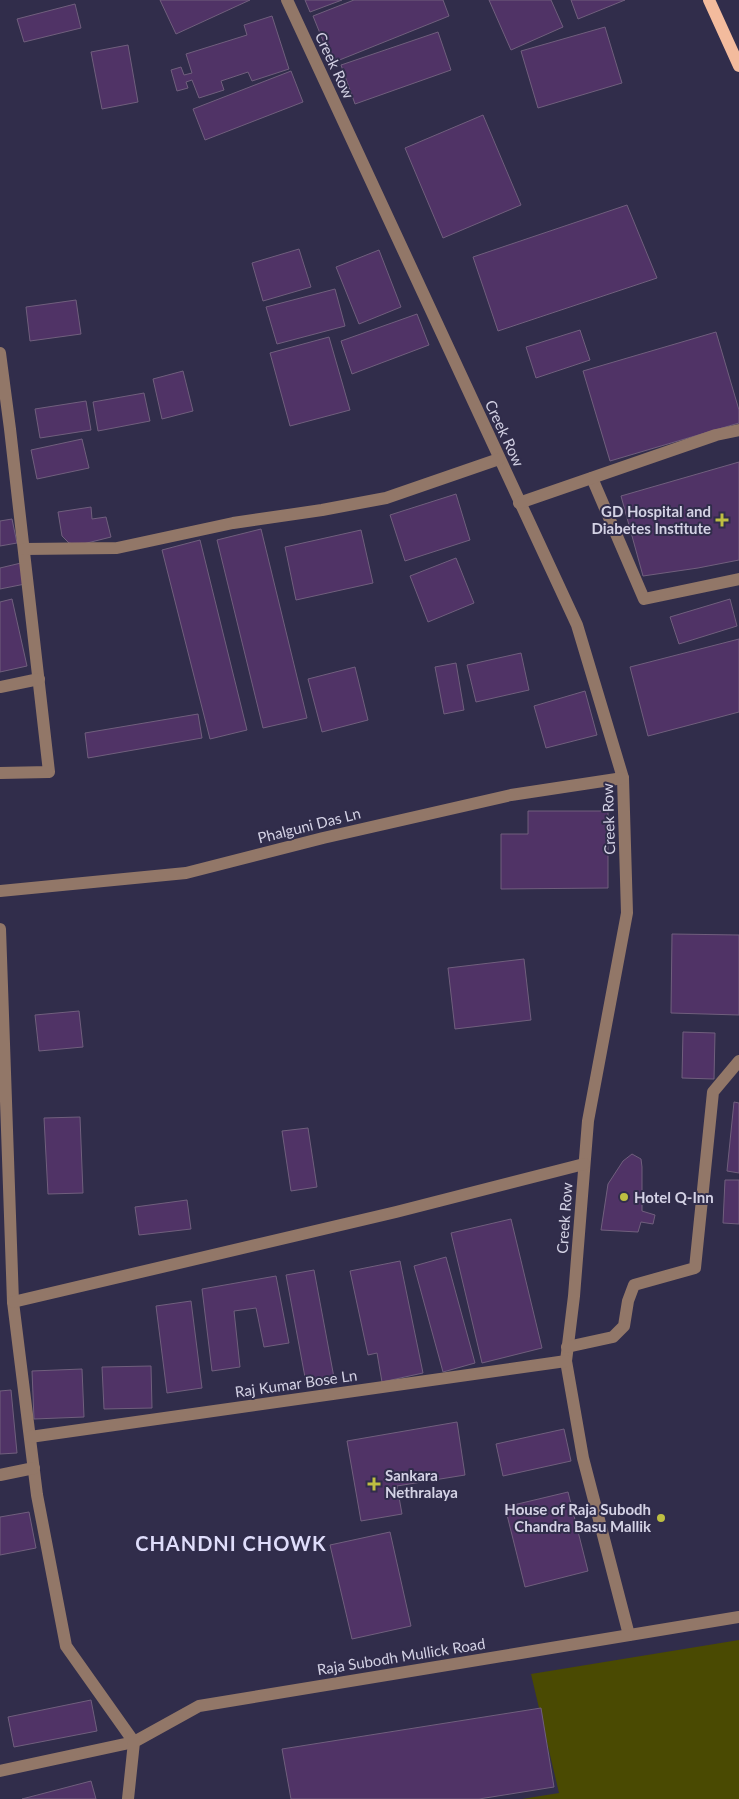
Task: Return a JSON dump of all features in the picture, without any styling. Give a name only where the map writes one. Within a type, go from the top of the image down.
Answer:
[{"type":"main road","points":[[709,0],[739,66]]},
{"type":"street","name":"Creek Row","points":[[287,0],[576,625],[624,778],[627,913],[588,1121],[574,1296],[566,1361],[583,1458],[629,1635]]},
{"type":"street","points":[[0,353],[5,429],[24,549],[49,772],[0,773]]},
{"type":"street","points":[[519,503],[716,435],[739,430]]},
{"type":"street","points":[[24,549],[117,548],[233,523],[368,502],[386,498],[500,459]]},
{"type":"street","points":[[592,478],[644,599],[739,579]]},
{"type":"street","points":[[0,687],[39,680]]},
{"type":"street","name":"Phalguni Das Ln","points":[[0,891],[186,872],[323,838],[511,795],[624,778]]},
{"type":"street","points":[[0,929],[6,1264],[13,1302],[37,1495],[66,1646],[134,1742],[128,1799]]},
{"type":"street","points":[[567,1347],[613,1337],[624,1326],[628,1301],[634,1285],[695,1268],[713,1092],[739,1061]]},
{"type":"street","points":[[13,1302],[396,1212],[584,1164]]},
{"type":"street","name":"Raj Kumar Bose Ln","points":[[30,1437],[566,1361]]},
{"type":"street","points":[[0,1475],[34,1468]]},
{"type":"street","name":"Raja Subodh Mullick Road","points":[[0,1771],[134,1742],[199,1706],[739,1617]]},
{"type":"shaded area","points":[[739,1640],[739,1799],[522,1799],[559,1793],[531,1674]]},
{"type":"building","points":[[160,0],[250,0],[176,34]]},
{"type":"building","points":[[305,0],[342,0],[310,12]]},
{"type":"building","points":[[354,0],[443,0],[449,16],[332,63],[313,16]]},
{"type":"building","points":[[489,0],[551,0],[563,27],[511,50]]},
{"type":"building","points":[[571,0],[625,0],[578,19]]},
{"type":"building","points":[[75,4],[81,28],[24,42],[17,19]]},
{"type":"building","points":[[272,16],[289,69],[252,81],[248,72],[221,81],[224,90],[199,98],[192,80],[186,82],[188,88],[177,91],[171,70],[181,67],[184,75],[192,73],[186,54],[247,35],[244,25]]},
{"type":"building","points":[[605,27],[622,83],[538,108],[521,51]]},
{"type":"building","points":[[438,32],[451,70],[355,104],[341,65]]},
{"type":"building","points":[[128,45],[138,102],[102,109],[91,52]]},
{"type":"building","points":[[291,71],[303,102],[205,140],[193,109]]},
{"type":"building","points":[[483,115],[521,205],[443,238],[405,148]]},
{"type":"building","points":[[627,205],[657,278],[498,331],[473,257]]},
{"type":"building","points":[[299,249],[311,287],[263,301],[252,263]]},
{"type":"building","points":[[379,250],[401,307],[359,324],[336,267]]},
{"type":"building","points":[[335,289],[345,326],[277,344],[266,307]]},
{"type":"building","points":[[76,300],[81,334],[30,341],[26,307]]},
{"type":"building","points":[[417,314],[429,345],[352,374],[341,341]]},
{"type":"building","points":[[580,330],[590,360],[536,378],[526,347]]},
{"type":"building","points":[[716,332],[739,410],[739,423],[610,461],[583,371]]},
{"type":"building","points":[[329,337],[350,410],[290,426],[270,353]]},
{"type":"building","points":[[183,371],[193,411],[162,419],[153,379]]},
{"type":"building","points":[[144,393],[150,421],[98,431],[93,402]]},
{"type":"building","points":[[86,401],[91,430],[40,438],[35,409]]},
{"type":"building","points":[[82,439],[89,468],[37,479],[31,450]]},
{"type":"building","points":[[739,462],[739,560],[643,576],[621,496]]},
{"type":"building","points":[[456,494],[470,540],[405,561],[390,515]]},
{"type":"building","points":[[91,507],[92,519],[106,517],[111,537],[79,545],[69,543],[62,536],[58,512]]},
{"type":"building","points":[[12,519],[17,543],[0,546],[0,521]]},
{"type":"building","points":[[261,529],[307,718],[263,728],[217,540]]},
{"type":"building","points":[[361,530],[373,583],[296,600],[285,547]]},
{"type":"building","points":[[200,540],[247,730],[210,739],[162,550]]},
{"type":"building","points":[[456,558],[474,603],[428,622],[410,576]]},
{"type":"building","points":[[21,563],[25,584],[0,589],[0,568]]},
{"type":"building","points":[[12,599],[27,666],[0,672],[0,602]]},
{"type":"building","points":[[730,599],[737,626],[679,644],[670,617]]},
{"type":"building","points":[[739,639],[739,712],[648,736],[630,667]]},
{"type":"building","points":[[521,653],[529,690],[476,702],[467,665]]},
{"type":"building","points":[[456,663],[464,710],[444,714],[435,667]]},
{"type":"building","points":[[355,667],[368,720],[322,732],[308,679]]},
{"type":"building","points":[[585,691],[597,735],[546,748],[534,706]]},
{"type":"building","points":[[198,714],[202,738],[88,758],[85,733]]},
{"type":"building","points":[[528,811],[608,811],[608,888],[501,889],[501,834],[528,834]]},
{"type":"building","points":[[672,934],[739,935],[739,1015],[671,1013]]},
{"type":"building","points":[[524,959],[531,1020],[455,1029],[448,968]]},
{"type":"building","points":[[79,1011],[83,1047],[39,1051],[35,1015]]},
{"type":"building","points":[[683,1032],[715,1033],[714,1079],[682,1078]]},
{"type":"building","points":[[734,1102],[739,1103],[739,1173],[727,1171]]},
{"type":"building","points":[[80,1117],[83,1193],[48,1194],[44,1118]]},
{"type":"building","points":[[308,1128],[317,1187],[291,1191],[282,1131]]},
{"type":"building","name":"Hotel Q-Inn","points":[[632,1154],[641,1159],[642,1211],[655,1215],[653,1224],[641,1222],[638,1232],[601,1230],[608,1184],[623,1161]]},
{"type":"building","points":[[725,1180],[739,1180],[739,1224],[723,1223]]},
{"type":"building","points":[[187,1200],[191,1229],[139,1235],[135,1207]]},
{"type":"building","points":[[511,1219],[542,1348],[482,1363],[451,1233]]},
{"type":"building","points":[[446,1257],[475,1363],[443,1372],[414,1266]]},
{"type":"building","points":[[400,1261],[423,1373],[382,1382],[377,1353],[368,1355],[350,1271]]},
{"type":"building","points":[[314,1270],[335,1383],[307,1388],[286,1275]]},
{"type":"building","points":[[276,1276],[289,1343],[264,1347],[256,1308],[234,1311],[240,1367],[212,1371],[202,1289]]},
{"type":"building","points":[[191,1301],[202,1388],[167,1393],[156,1306]]},
{"type":"building","points":[[151,1366],[152,1408],[104,1409],[102,1367]]},
{"type":"building","points":[[82,1369],[84,1417],[34,1419],[32,1371]]},
{"type":"building","points":[[11,1390],[17,1453],[0,1454],[0,1391]]},
{"type":"building","points":[[457,1422],[465,1475],[397,1486],[402,1514],[361,1521],[347,1441]]},
{"type":"building","points":[[564,1429],[571,1461],[503,1476],[496,1444]]},
{"type":"building","points":[[568,1492],[588,1571],[525,1587],[505,1507]]},
{"type":"building","points":[[29,1512],[36,1548],[0,1555],[0,1517]]},
{"type":"building","points":[[390,1532],[411,1626],[352,1639],[330,1545]]},
{"type":"building","points":[[91,1700],[97,1731],[14,1747],[8,1717]]},
{"type":"building","points":[[541,1708],[554,1787],[479,1799],[291,1799],[282,1749]]},
{"type":"building","points":[[91,1781],[96,1799],[22,1799]]},
{"type":"place","name":"GD Hospital and Diabetes Institute","points":[[722,520]]},
{"type":"place","name":"Hotel Q-Inn","points":[[624,1197]]},
{"type":"place","name":"Sankara Nethralaya","points":[[374,1484]]},
{"type":"place","name":"House of Raja Subodh Chandra Basu Mallik","points":[[661,1518]]},
{"type":"district","name":"CHANDNI CHOWK","points":[[231,1543]]}]
